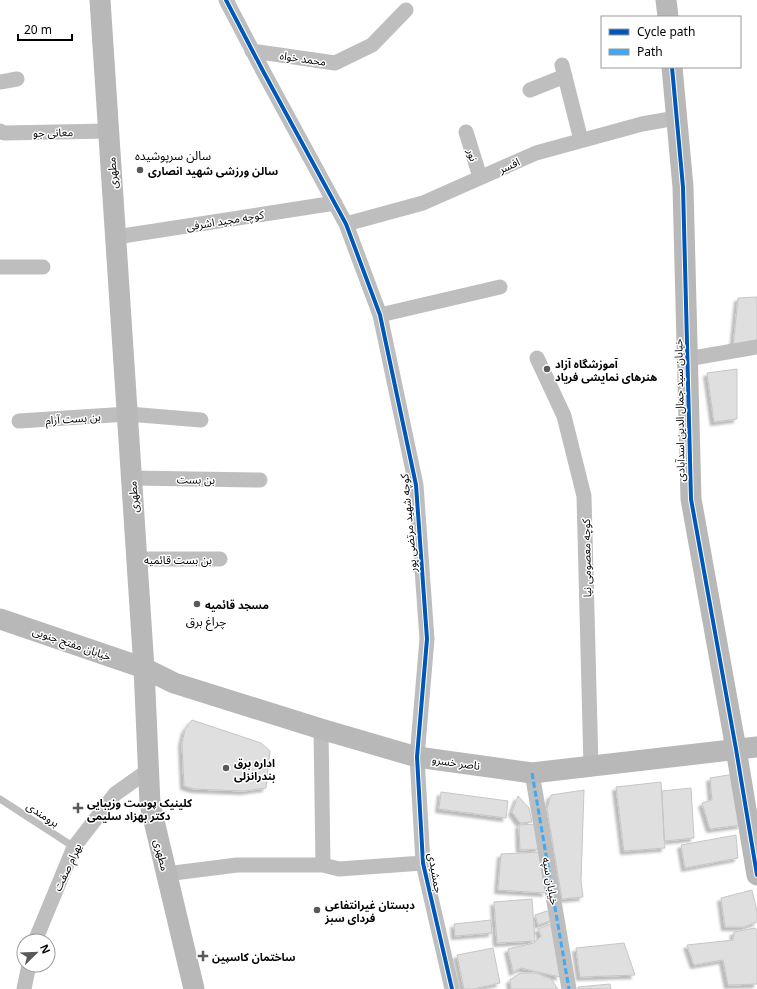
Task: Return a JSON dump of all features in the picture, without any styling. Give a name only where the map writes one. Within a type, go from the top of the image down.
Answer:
[{"type":"street","name":"مطهری","points":[[100,0],[144,668],[150,804],[194,989]]},
{"type":"street","name":"کوچه شهید مرتضی پور","points":[[226,0],[346,224],[380,315],[416,485],[427,639],[417,757]]},
{"type":"street","points":[[666,0],[668,16]]},
{"type":"street","name":"محمد خواه","points":[[252,51],[335,63],[372,45],[406,10]]},
{"type":"street","name":"خیابان سید جمال الدین اسدآبادی","points":[[672,68],[683,187],[690,499],[736,749],[757,875]]},
{"type":"street","points":[[530,90],[564,70],[581,140]]},
{"type":"street","points":[[0,82],[17,80]]},
{"type":"street","name":"افسر","points":[[346,224],[422,203],[536,153],[642,124],[676,118]]},
{"type":"street","name":"معانی جو","points":[[1,134],[109,131]]},
{"type":"street","name":"نور","points":[[466,132],[480,177]]},
{"type":"street","name":"کوچه مجید اشرفی","points":[[116,237],[335,202]]},
{"type":"street","points":[[0,267],[43,267]]},
{"type":"street","points":[[380,315],[500,287]]},
{"type":"street","points":[[687,359],[757,347]]},
{"type":"street","name":"کوچه معصومی نیا","points":[[537,358],[564,416],[584,496],[591,766]]},
{"type":"street","name":"بن بست آرام","points":[[19,421],[128,414],[201,420]]},
{"type":"street","name":"بن بست","points":[[132,478],[260,480]]},
{"type":"street","name":"بن بست قائمیه","points":[[137,559],[220,559]]},
{"type":"street","name":"خیابان مفتح جنوبی","points":[[0,619],[144,668]]},
{"type":"street","name":"ناصر خسرو","points":[[144,668],[174,682],[321,729],[417,757],[532,773],[757,746]]},
{"type":"street","points":[[321,729],[323,865]]},
{"type":"street","name":"جمشیدی","points":[[417,757],[423,863],[452,989]]},
{"type":"street","name":"بهرام صفت","points":[[38,933],[74,847],[115,794],[148,770]]},
{"type":"street","name":"خیابان سپه","points":[[532,773],[569,989]]},
{"type":"street","points":[[166,874],[236,865],[323,865],[340,869],[423,863]]},
{"type":"street","points":[[24,989],[27,973]]},
{"type":"lane","name":"برومندی","points":[[0,799],[74,847]]},
{"type":"building","points":[[757,297],[757,344],[733,348],[738,298]]},
{"type":"building","points":[[737,369],[737,419],[714,422],[707,373]]},
{"type":"building","name":"اداره برق بندرانزلی","points":[[192,720],[261,743],[270,751],[266,788],[244,791],[194,789],[184,786],[182,743],[185,730]]},
{"type":"building","points":[[734,774],[741,825],[710,829],[702,803],[712,800],[710,778]]},
{"type":"building","points":[[661,782],[665,848],[624,851],[616,787]]},
{"type":"building","points":[[691,788],[694,838],[664,841],[662,791]]},
{"type":"building","points":[[584,790],[581,881],[583,897],[562,899],[547,809],[551,795]]},
{"type":"building","points":[[441,792],[508,801],[506,818],[439,809]]},
{"type":"building","points":[[518,796],[529,808],[532,822],[520,823],[512,812]]},
{"type":"building","points":[[535,824],[540,849],[520,850],[519,825]]},
{"type":"building","points":[[736,835],[738,858],[685,868],[681,845]]},
{"type":"building","points":[[541,852],[546,893],[498,890],[501,854]]},
{"type":"building","points":[[752,890],[757,911],[757,922],[744,927],[725,927],[721,898]]},
{"type":"building","points":[[532,899],[535,941],[497,943],[494,902]]},
{"type":"building","points":[[550,910],[553,920],[538,925],[535,915]]},
{"type":"building","points":[[491,920],[492,933],[455,936],[454,924]]},
{"type":"building","points":[[553,923],[560,977],[521,968],[513,972],[508,949],[534,943],[541,936],[538,929]]},
{"type":"building","points":[[755,928],[757,930],[757,984],[728,985],[723,960],[694,965],[687,945],[733,940],[734,932]]},
{"type":"building","points":[[624,943],[635,975],[580,977],[576,948]]},
{"type":"building","points":[[493,948],[500,983],[473,989],[464,989],[457,955]]},
{"type":"building","points":[[520,973],[536,973],[551,979],[558,989],[511,989],[510,980]]},
{"type":"building","points":[[610,984],[611,989],[578,989],[578,987]]},
{"type":"marked path","points":[[532,773],[569,989]]},
{"type":"cycle path","points":[[226,0],[346,224],[380,315],[416,485],[427,639],[417,757],[423,863],[452,989]]},
{"type":"cycle path","points":[[672,68],[683,187],[691,499],[757,875]]},
{"type":"place","name":"سالن ورزشی شهید انصاری","points":[[140,170]]},
{"type":"place","name":"آموزشگاه آزاد هنرهای نمایشی فریاد","points":[[547,369]]},
{"type":"place","name":"مسجد قائمیه","points":[[197,604]]},
{"type":"place","name":"اداره برق بندرانزلی","points":[[226,768]]},
{"type":"place","name":"کلینیک پوست وزیبایی دکتر بهزاد سلیمی","points":[[78,808]]},
{"type":"place","name":"دبستان غیرانتفاعی فردای سبز","points":[[317,910]]},
{"type":"place","name":"ساختمان کاسپین","points":[[203,956]]},
{"type":"district","name":"سالن سرپوشیده","points":[[173,155]]},
{"type":"district","name":"چراغ برق","points":[[206,621]]}]
